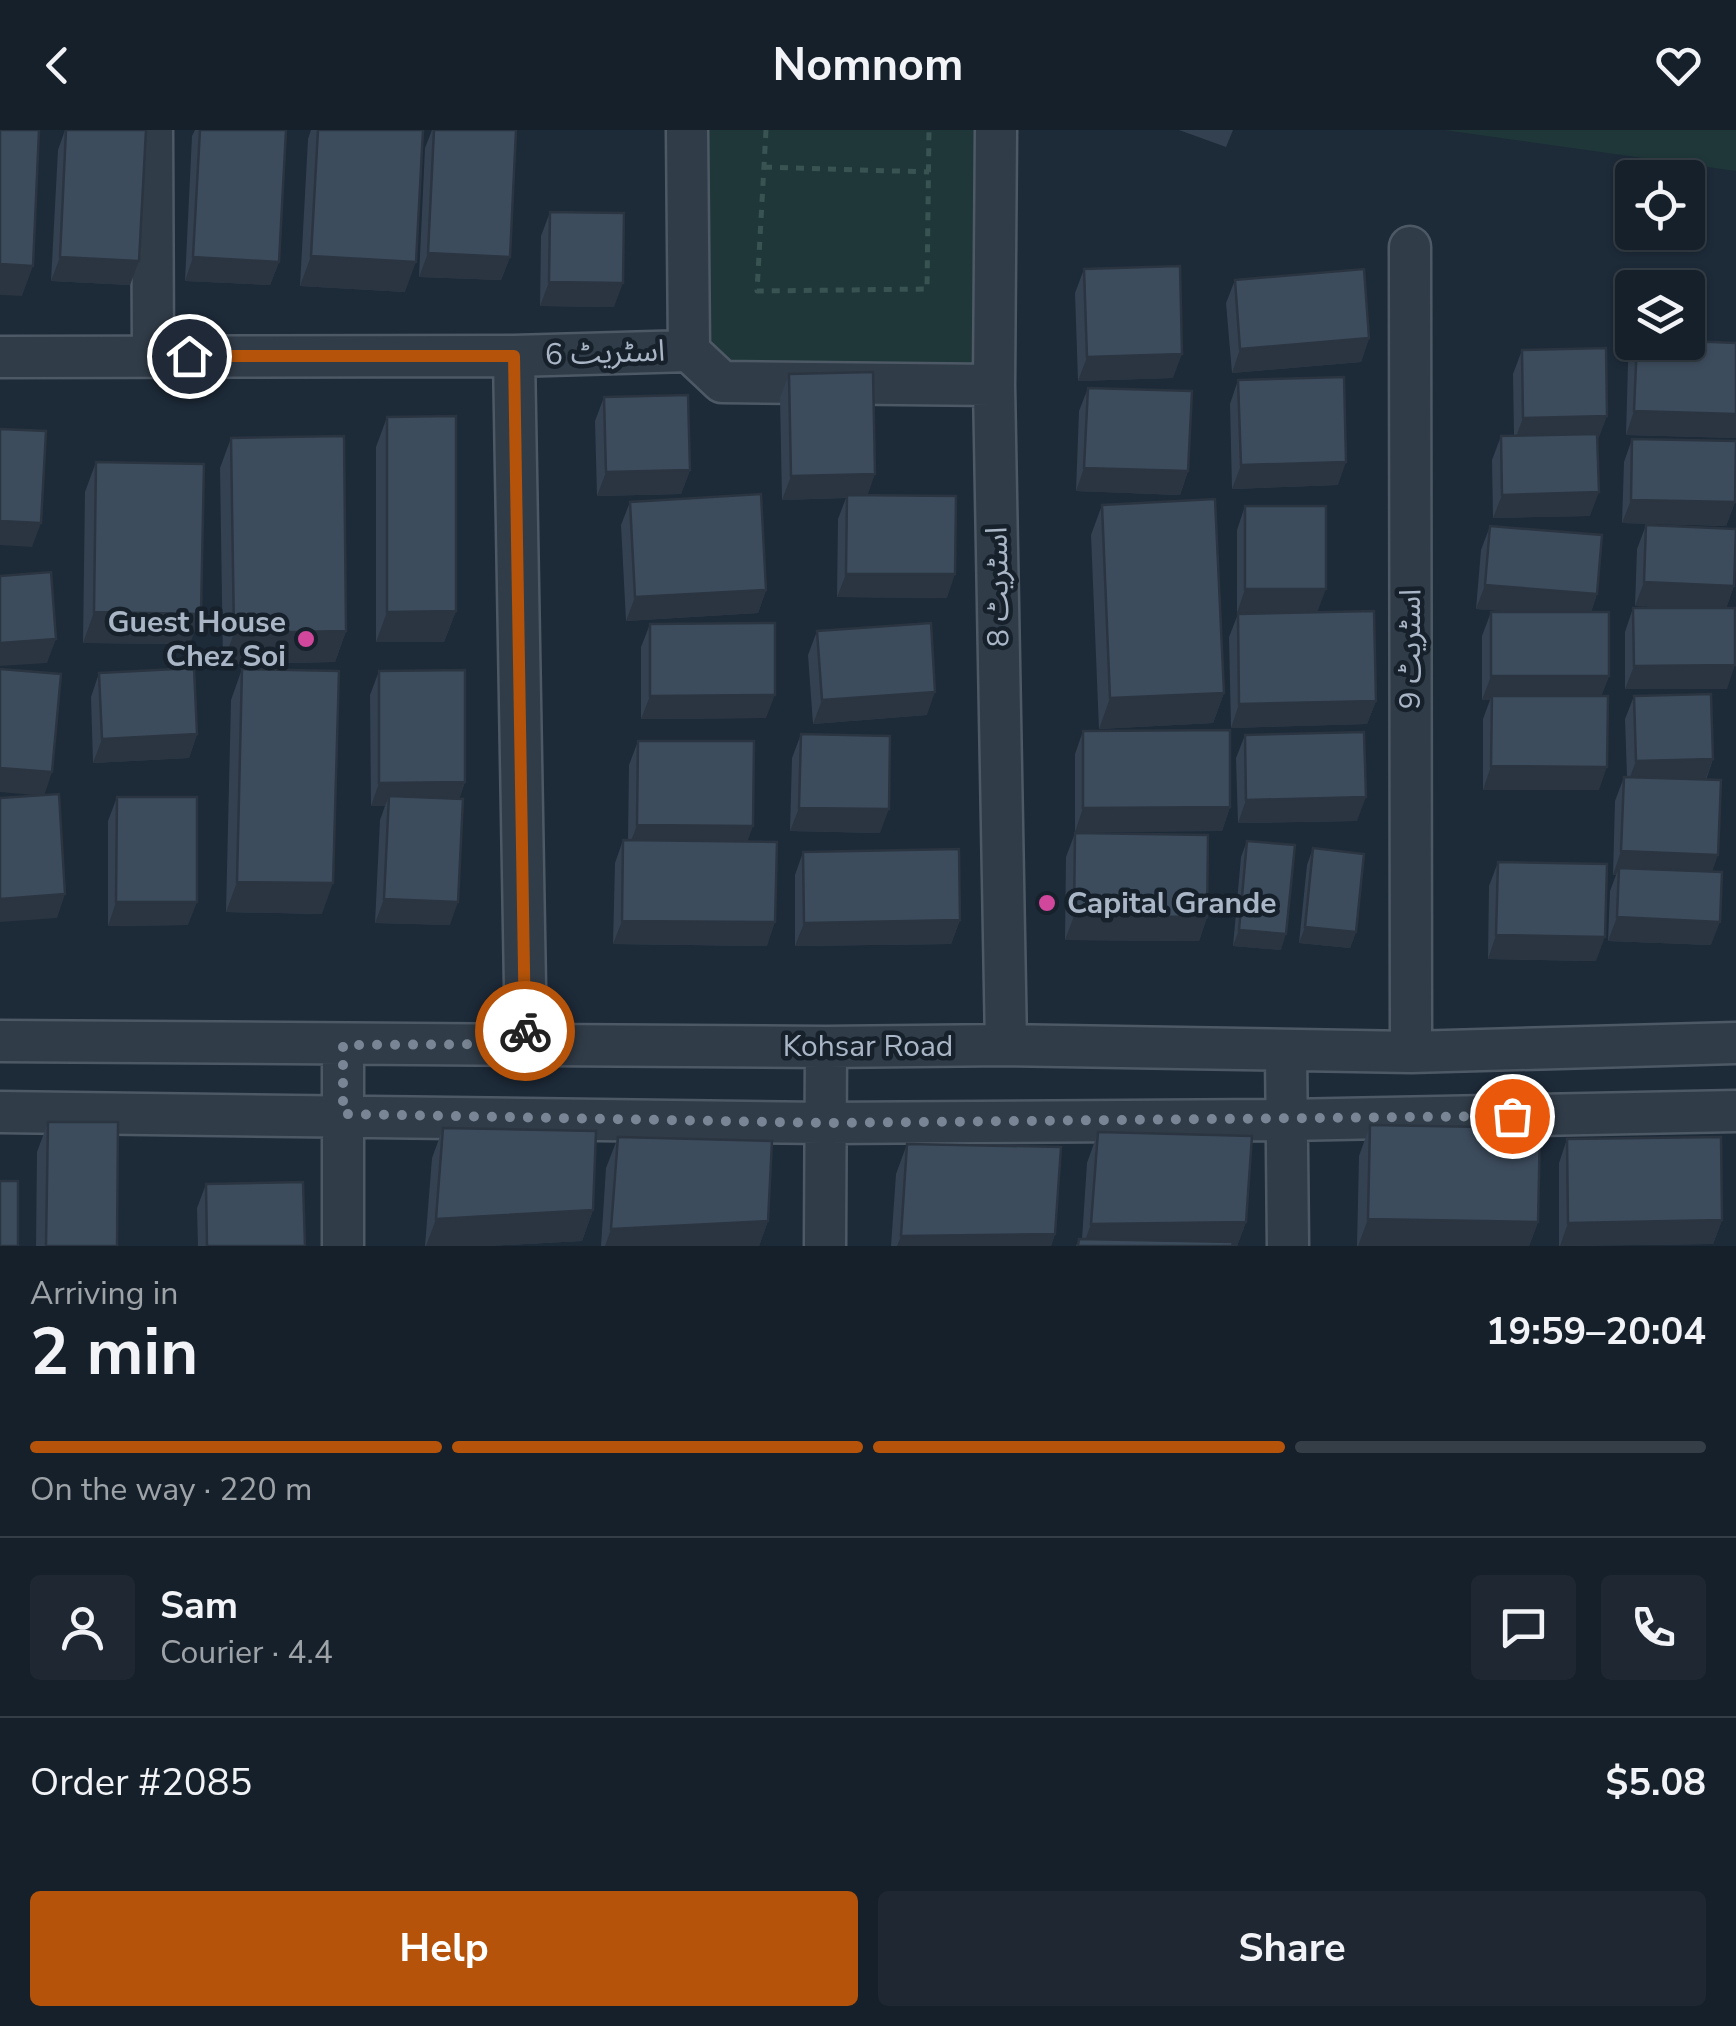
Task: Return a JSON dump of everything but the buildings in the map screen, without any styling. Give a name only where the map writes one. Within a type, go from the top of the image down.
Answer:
[{"type":"street","points":[[152,130],[153,356]]},
{"type":"street","name":"اسٹریٹ 6","points":[[0,357],[514,356],[689,351],[687,130]]},
{"type":"street","name":"اسٹریٹ 8","points":[[996,130],[994,384],[1006,1044]]},
{"type":"street","name":"اسٹریٹ 9","points":[[1410,247],[1410,1052]]},
{"type":"street","points":[[689,351],[722,382],[994,384]]},
{"type":"street","points":[[514,356],[526,1044]]},
{"type":"street","name":"Kohsar Road","points":[[0,1040],[826,1048],[1006,1044],[1410,1052],[1736,1043]]},
{"type":"street","points":[[343,1045],[343,1246]]},
{"type":"street","points":[[825,1246],[826,1048]]},
{"type":"street","points":[[1286,1050],[1288,1246]]},
{"type":"street","points":[[0,1112],[825,1123],[1287,1120],[1736,1111]]},
{"type":"path","points":[[766,130],[757,291],[927,289],[929,130]]},
{"type":"path","points":[[764,168],[929,172]]},
{"type":"green space","points":[[687,130],[996,130],[994,385],[722,382],[689,351]]},
{"type":"green space","points":[[1444,130],[1736,130],[1736,171],[1705,167],[1705,160],[1658,160]]},
{"type":"way so far","points":[[525,1031],[526,1044],[343,1045],[343,1114],[825,1123],[1512,1116]]},
{"type":"place","name":"Guest House Chez Soi","points":[[306,639]]},
{"type":"place","name":"Capital Grande","points":[[1047,903]]},
{"type":"route","points":[[189,356],[514,356],[525,1031]]}]
